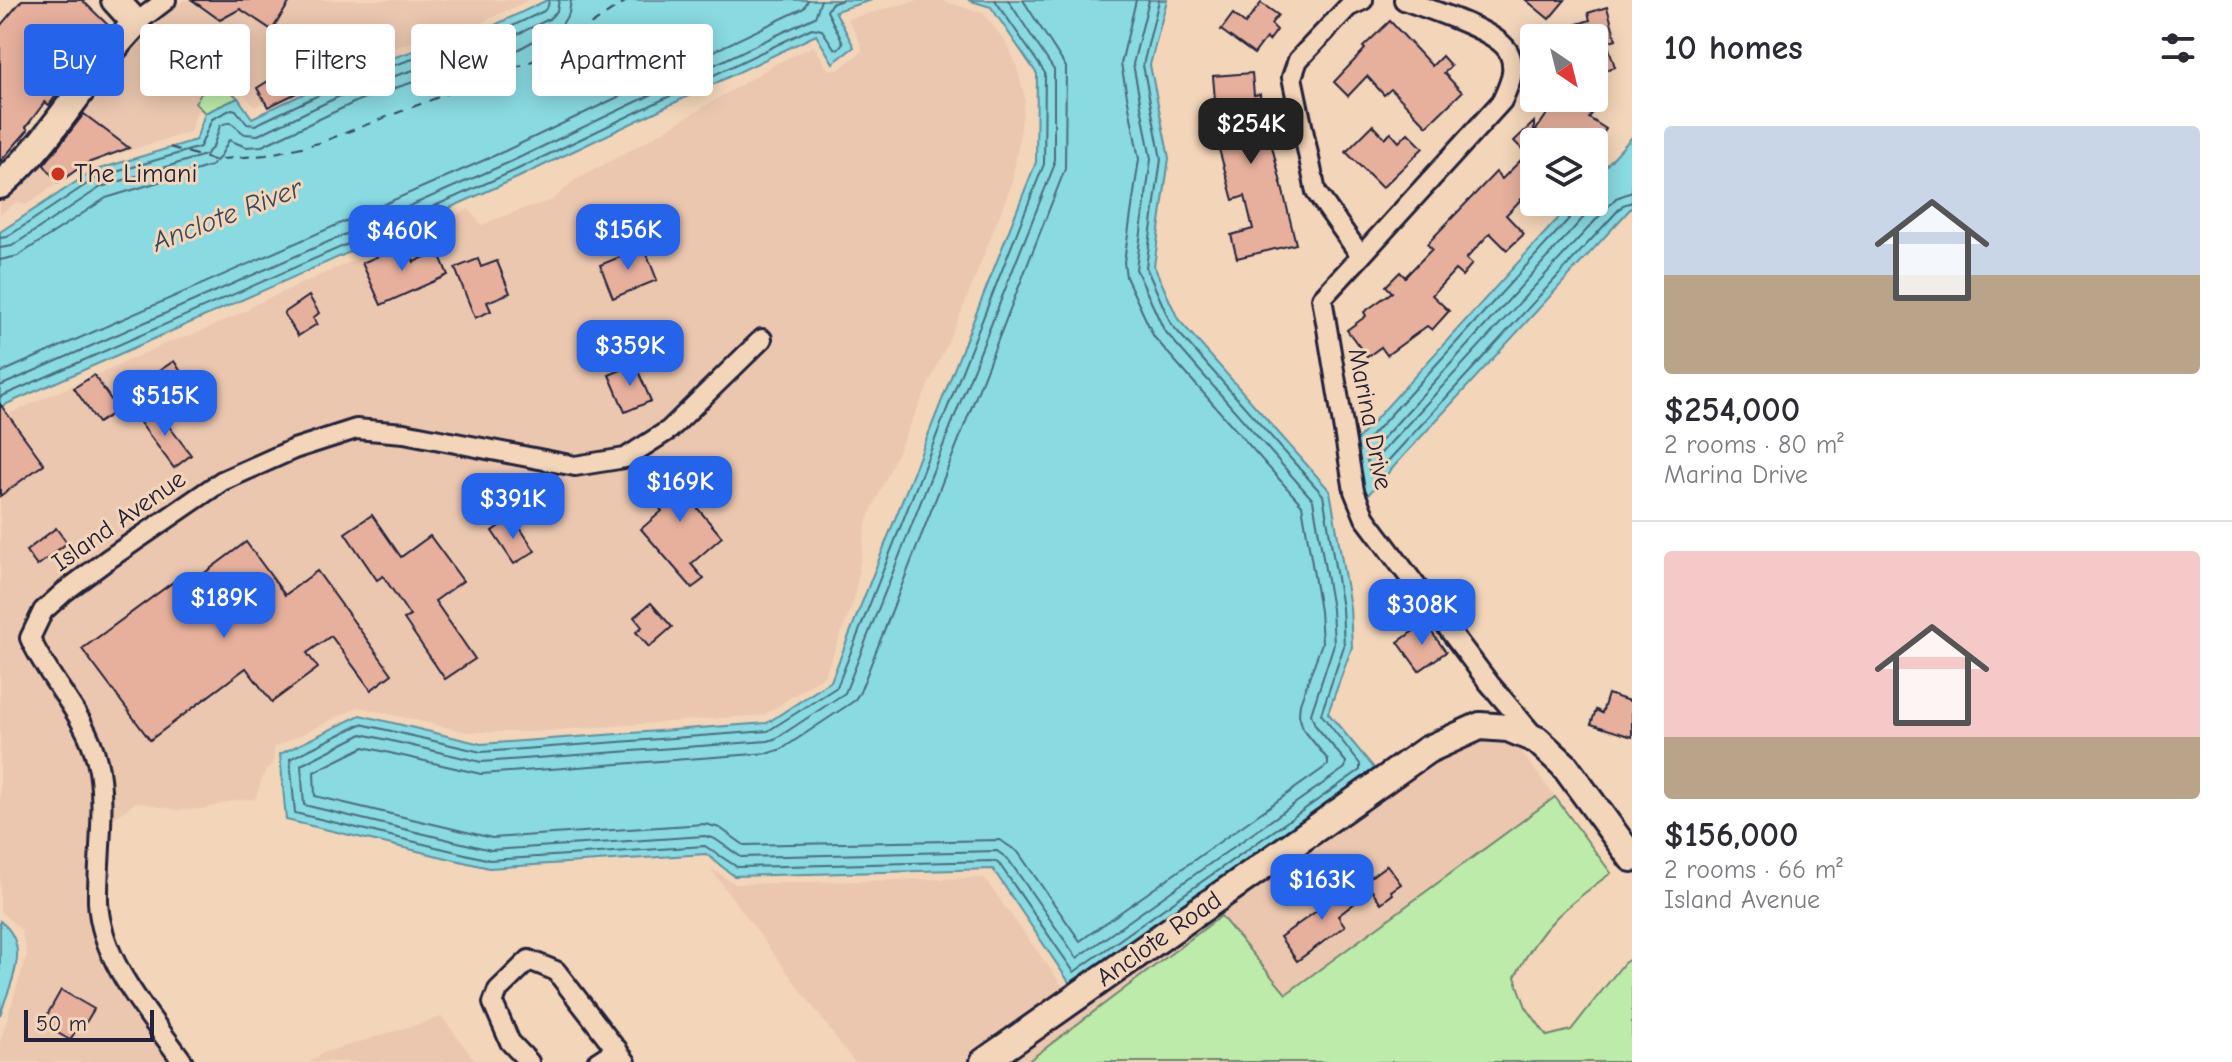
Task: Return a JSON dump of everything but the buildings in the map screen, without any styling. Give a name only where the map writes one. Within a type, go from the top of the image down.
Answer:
[{"type":"street","points":[[115,0],[136,23]]},
{"type":"street","points":[[0,185],[15,173],[136,23],[166,0]]},
{"type":"street","points":[[1361,256],[1316,192],[1292,77],[1298,60],[1348,7],[1363,0]]},
{"type":"street","name":"Marina Drive","points":[[1404,0],[1488,34],[1509,52],[1513,76],[1502,101],[1322,298],[1344,439],[1354,491],[1365,518],[1489,683],[1537,740]]},
{"type":"street","name":"Island Avenue","points":[[183,1062],[125,979],[107,941],[98,905],[98,762],[85,727],[40,661],[30,638],[43,611],[107,560],[222,481],[294,449],[356,429],[404,433],[575,466],[625,458],[669,430],[762,339]]},
{"type":"street","name":"Anclote Road","points":[[984,1062],[1427,750],[1480,726],[1508,728],[1537,740],[1564,765],[1632,858]]},
{"type":"street","points":[[529,1062],[510,1042],[493,1003],[498,990],[529,960],[556,971],[621,1056],[597,1062]]},
{"type":"shaded area","points":[[184,0],[529,0],[479,24],[411,24],[411,42],[395,47],[395,24],[266,24],[266,96],[278,96],[254,107],[246,96],[250,96],[250,24],[151,24]]},
{"type":"shaded area","points":[[919,0],[939,0],[983,13],[1005,41],[1015,61],[1025,98],[1021,128],[1012,183],[961,313],[867,520],[854,600],[825,675],[764,715],[529,732],[467,732],[358,707],[274,748],[273,764],[265,771],[255,799],[236,800],[202,809],[178,810],[136,802],[110,821],[107,762],[93,724],[48,657],[41,639],[51,618],[70,599],[227,489],[298,459],[358,439],[403,443],[574,475],[627,468],[676,438],[775,340],[762,326],[663,422],[621,449],[574,456],[404,423],[356,419],[290,440],[217,472],[57,584],[35,606],[22,633],[22,641],[33,667],[76,731],[89,763],[89,904],[98,948],[117,984],[172,1062],[0,1062],[0,1042],[27,954],[21,930],[0,911],[0,418],[169,342],[195,334],[469,209],[481,225],[551,201],[574,181],[777,63],[814,46],[828,69],[838,70],[862,51],[848,19]]},
{"type":"shaded area","points":[[140,34],[140,96],[221,96],[199,107],[190,132],[124,152],[84,119],[47,168],[55,185],[26,205],[17,202],[0,214],[0,198],[22,179],[89,96],[124,96],[124,53]]},
{"type":"shaded area","points":[[1476,740],[1514,742],[1555,797],[1285,994],[1136,979],[1027,1062],[1002,1062],[1432,759]]},
{"type":"shaded area","points":[[710,868],[735,884],[984,878],[1067,992],[967,1062],[854,1062]]},
{"type":"shaded area","points":[[442,1017],[476,1062],[310,1062],[322,1053]]},
{"type":"green space","points":[[200,96],[238,98],[205,113],[195,103]]},
{"type":"green space","points":[[1555,797],[1611,873],[1556,918],[1534,944],[1515,977],[1526,1007],[1547,1036],[1571,1030],[1624,963],[1632,958],[1632,1062],[1027,1062],[1221,916],[1286,994]]},
{"type":"water","name":"Anclote River","points":[[547,0],[872,0],[835,11],[854,47],[833,63],[816,35],[713,84],[713,24],[532,24],[532,96],[688,96],[517,178],[0,407],[0,232],[93,171],[196,140],[205,113],[238,98],[252,118],[299,96],[395,96],[395,57],[411,52],[411,96],[516,96],[516,24],[497,24]]},
{"type":"water","points":[[968,0],[1167,0],[1150,65],[1169,158],[1154,266],[1178,319],[1330,491],[1350,607],[1352,647],[1328,713],[1375,769],[1071,985],[993,869],[734,876],[706,854],[489,868],[286,820],[280,754],[360,715],[481,744],[767,723],[831,681],[1036,162],[1037,74],[991,7]]},
{"type":"water","points":[[1632,137],[1632,207],[1366,497],[1354,443],[1560,216],[1608,216],[1608,164]]},
{"type":"water","points":[[0,921],[10,931],[17,953],[13,978],[0,1015]]},
{"type":"ferry route","points":[[170,147],[212,160],[266,155],[319,143],[540,58],[628,0]]},
{"type":"place","name":"The Limani","points":[[58,174]]}]
